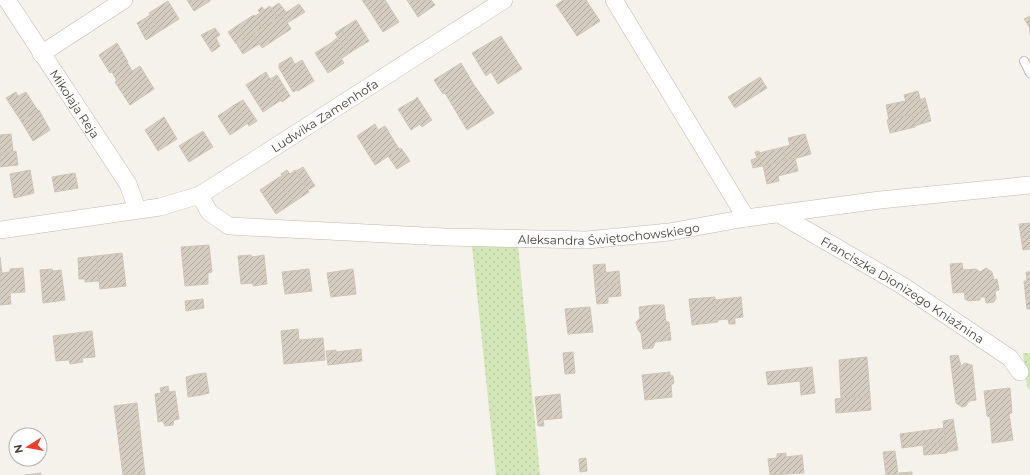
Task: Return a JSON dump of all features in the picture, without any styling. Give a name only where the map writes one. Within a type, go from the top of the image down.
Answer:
[{"type":"street","name":"Mikołaja Reja","points":[[7,0],[41,54],[128,184],[137,209]]},
{"type":"street","points":[[41,54],[124,0]]},
{"type":"street","name":"Ludwika Zamenhofa","points":[[137,209],[167,205],[200,195],[504,0]]},
{"type":"street","points":[[614,0],[746,218]]},
{"type":"street","name":"Aleksandra Świętochowskiego","points":[[200,195],[209,212],[229,226],[445,237],[587,240],[669,232],[746,218],[880,200],[1030,186]]},
{"type":"street","points":[[0,230],[137,209]]},
{"type":"street","name":"Franciszka Dionizego Kniaźnina","points":[[779,214],[903,286],[1010,358],[1020,372]]},
{"type":"lane","points":[[1024,61],[1030,73]]},
{"type":"green space","points":[[518,245],[540,475],[496,475],[472,246]]},
{"type":"green space","points":[[1023,353],[1030,353],[1030,389],[1027,387]]},
{"type":"building","points":[[187,0],[210,0],[210,1],[194,11]]},
{"type":"building","points":[[362,0],[385,0],[387,3],[371,13]]},
{"type":"building","points":[[407,0],[431,0],[435,5],[418,17]]},
{"type":"building","points":[[563,0],[586,0],[600,21],[577,36],[556,5]]},
{"type":"building","points":[[168,1],[179,19],[160,31],[149,13]]},
{"type":"building","points":[[279,3],[286,12],[278,18],[272,8]]},
{"type":"building","points":[[387,3],[399,22],[383,32],[371,13]]},
{"type":"building","points":[[299,4],[305,12],[287,23],[282,15]]},
{"type":"building","points":[[270,6],[278,18],[262,28],[255,16],[260,13],[258,10],[262,7],[264,10]]},
{"type":"building","points":[[150,15],[160,31],[154,35],[144,19]]},
{"type":"building","points":[[254,15],[262,28],[246,38],[238,25]]},
{"type":"building","points":[[282,15],[291,29],[262,48],[253,34]]},
{"type":"building","points":[[1030,16],[1030,28],[1024,19]]},
{"type":"building","points":[[144,19],[154,35],[146,40],[137,23]]},
{"type":"building","points":[[356,20],[369,41],[354,50],[341,29]]},
{"type":"building","points":[[238,25],[246,38],[236,44],[228,32]]},
{"type":"building","points":[[215,28],[220,35],[216,38],[220,46],[212,52],[201,35]]},
{"type":"building","points":[[341,29],[354,50],[348,54],[335,33]]},
{"type":"building","points":[[253,34],[259,44],[243,54],[237,45]]},
{"type":"building","points":[[501,36],[522,69],[498,84],[491,72],[486,76],[472,53]]},
{"type":"building","points":[[337,38],[348,54],[341,59],[331,43]]},
{"type":"building","points":[[117,43],[128,62],[110,73],[99,55]]},
{"type":"building","points":[[331,43],[344,63],[328,73],[315,53]]},
{"type":"building","points":[[291,57],[295,65],[285,70],[297,90],[293,92],[279,68],[279,64]]},
{"type":"building","points":[[302,60],[314,81],[298,91],[285,70]]},
{"type":"building","points":[[127,62],[132,71],[117,81],[112,72]]},
{"type":"building","points":[[461,63],[474,85],[494,113],[467,130],[445,93],[443,94],[434,80]]},
{"type":"building","points":[[140,66],[154,89],[130,105],[115,82]]},
{"type":"building","points":[[266,72],[281,100],[263,112],[246,85]]},
{"type":"building","points":[[277,75],[290,96],[282,102],[270,79]]},
{"type":"building","points":[[760,77],[767,88],[735,108],[728,97]]},
{"type":"building","points":[[918,91],[920,98],[906,102],[904,95]]},
{"type":"building","points":[[16,92],[18,96],[26,92],[38,111],[21,121],[6,98]]},
{"type":"building","points":[[417,97],[432,120],[422,127],[420,124],[411,130],[398,109]]},
{"type":"building","points":[[920,98],[923,112],[889,120],[886,105]]},
{"type":"building","points":[[925,98],[931,121],[914,126],[912,114],[923,112],[920,100]]},
{"type":"building","points":[[243,100],[257,121],[249,126],[236,104]]},
{"type":"building","points":[[236,104],[248,123],[230,135],[218,116]]},
{"type":"building","points":[[39,110],[50,130],[33,141],[21,121]]},
{"type":"building","points":[[912,114],[915,127],[890,133],[887,120]]},
{"type":"building","points":[[164,117],[177,139],[158,151],[145,130]]},
{"type":"building","points":[[375,124],[378,130],[385,126],[399,149],[375,165],[357,136]]},
{"type":"building","points":[[203,131],[213,147],[189,162],[179,146]]},
{"type":"building","points":[[11,134],[13,151],[0,154],[0,135]]},
{"type":"building","points":[[805,134],[811,154],[797,158],[794,144],[790,145],[788,138]]},
{"type":"building","points":[[794,144],[797,158],[786,160],[783,147]]},
{"type":"building","points":[[783,147],[786,160],[762,166],[759,153]]},
{"type":"building","points":[[401,148],[410,161],[397,169],[388,156]]},
{"type":"building","points":[[16,151],[18,165],[0,167],[0,154]]},
{"type":"building","points":[[759,151],[762,166],[753,168],[751,160],[757,158],[755,152]]},
{"type":"building","points":[[795,158],[798,171],[778,176],[779,181],[767,184],[763,166]]},
{"type":"building","points":[[303,167],[315,186],[308,190],[296,171]]},
{"type":"building","points":[[30,170],[34,193],[14,198],[10,174]]},
{"type":"building","points":[[287,170],[290,174],[295,170],[309,192],[294,202],[278,178]]},
{"type":"building","points":[[75,173],[78,188],[55,192],[52,177]]},
{"type":"building","points":[[278,178],[294,202],[276,214],[260,190]]},
{"type":"building","points":[[1030,223],[1030,249],[1023,250],[1019,224]]},
{"type":"building","points":[[209,245],[212,272],[208,273],[208,284],[185,286],[181,247]]},
{"type":"building","points":[[122,253],[126,286],[100,289],[96,256]]},
{"type":"building","points":[[251,255],[252,257],[264,255],[267,284],[253,286],[253,283],[241,284],[238,256]]},
{"type":"building","points":[[96,256],[99,281],[85,282],[85,279],[79,279],[78,258]]},
{"type":"building","points":[[0,257],[2,273],[10,272],[10,269],[23,268],[25,292],[10,293],[11,304],[0,305]]},
{"type":"building","points":[[962,263],[963,270],[976,269],[980,272],[986,268],[992,272],[994,280],[997,279],[999,290],[995,291],[996,298],[994,302],[986,303],[985,297],[980,297],[980,300],[968,301],[965,299],[964,292],[953,293],[950,264]]},
{"type":"building","points":[[605,264],[606,273],[594,274],[593,265]]},
{"type":"building","points":[[52,269],[53,271],[61,270],[65,300],[43,303],[40,270]]},
{"type":"building","points":[[309,269],[312,291],[285,294],[282,272]]},
{"type":"building","points":[[353,269],[356,294],[331,297],[327,273]]},
{"type":"building","points":[[619,271],[620,283],[595,286],[594,274]]},
{"type":"building","points":[[1026,272],[1030,272],[1030,309],[1027,309],[1024,281],[1027,281]]},
{"type":"building","points":[[620,283],[621,296],[608,297],[608,303],[597,304],[595,286]]},
{"type":"building","points":[[715,297],[718,322],[692,325],[689,299]]},
{"type":"building","points":[[741,297],[743,317],[735,318],[735,324],[729,324],[728,319],[717,320],[715,300]]},
{"type":"building","points":[[203,299],[204,308],[186,311],[185,301]]},
{"type":"building","points":[[664,305],[666,322],[669,322],[671,340],[655,342],[653,348],[643,349],[641,333],[638,330],[636,322],[640,318],[639,307]]},
{"type":"building","points":[[590,307],[593,332],[568,334],[565,309]]},
{"type":"building","points":[[298,329],[299,340],[323,338],[325,360],[284,364],[281,331]]},
{"type":"building","points":[[92,331],[95,357],[82,358],[83,362],[70,364],[69,360],[56,361],[53,336]]},
{"type":"building","points":[[361,349],[362,361],[337,364],[336,352]]},
{"type":"building","points":[[336,350],[337,364],[328,365],[326,351]]},
{"type":"building","points":[[573,352],[575,373],[565,374],[563,353]]},
{"type":"building","points":[[958,355],[961,366],[965,363],[972,365],[976,400],[969,401],[966,406],[962,407],[956,403],[950,356]]},
{"type":"building","points":[[867,357],[870,396],[841,398],[839,360]]},
{"type":"building","points":[[812,367],[815,393],[801,395],[800,381],[768,385],[766,372]]},
{"type":"building","points":[[670,372],[670,375],[673,376],[674,383],[671,385],[672,397],[645,400],[642,375]]},
{"type":"building","points":[[206,373],[209,393],[201,395],[198,374]]},
{"type":"building","points":[[198,374],[201,395],[188,397],[186,377]]},
{"type":"building","points":[[168,386],[169,392],[175,391],[179,419],[174,420],[173,425],[165,426],[163,421],[158,422],[155,394],[161,393],[160,388]]},
{"type":"building","points":[[1010,388],[1012,413],[1009,414],[1013,440],[992,443],[990,417],[987,416],[984,391]]},
{"type":"building","points":[[560,394],[562,418],[543,420],[544,426],[538,426],[535,397]]},
{"type":"building","points":[[870,396],[871,410],[836,413],[835,399]]},
{"type":"building","points":[[137,403],[145,475],[123,475],[114,406]]},
{"type":"building","points":[[953,419],[958,450],[946,452],[943,421]]},
{"type":"building","points":[[944,428],[945,442],[902,448],[900,434]]},
{"type":"building","points":[[945,442],[947,453],[924,455],[923,445]]},
{"type":"building","points":[[895,451],[898,474],[886,475],[883,452]]},
{"type":"building","points":[[786,453],[786,457],[802,455],[804,473],[770,475],[768,459],[777,458],[777,454]]},
{"type":"building","points":[[586,458],[587,471],[580,472],[579,459]]},
{"type":"building","points":[[912,472],[912,475],[899,475],[899,473]]},
{"type":"building","points":[[41,473],[41,475],[25,475]]}]
